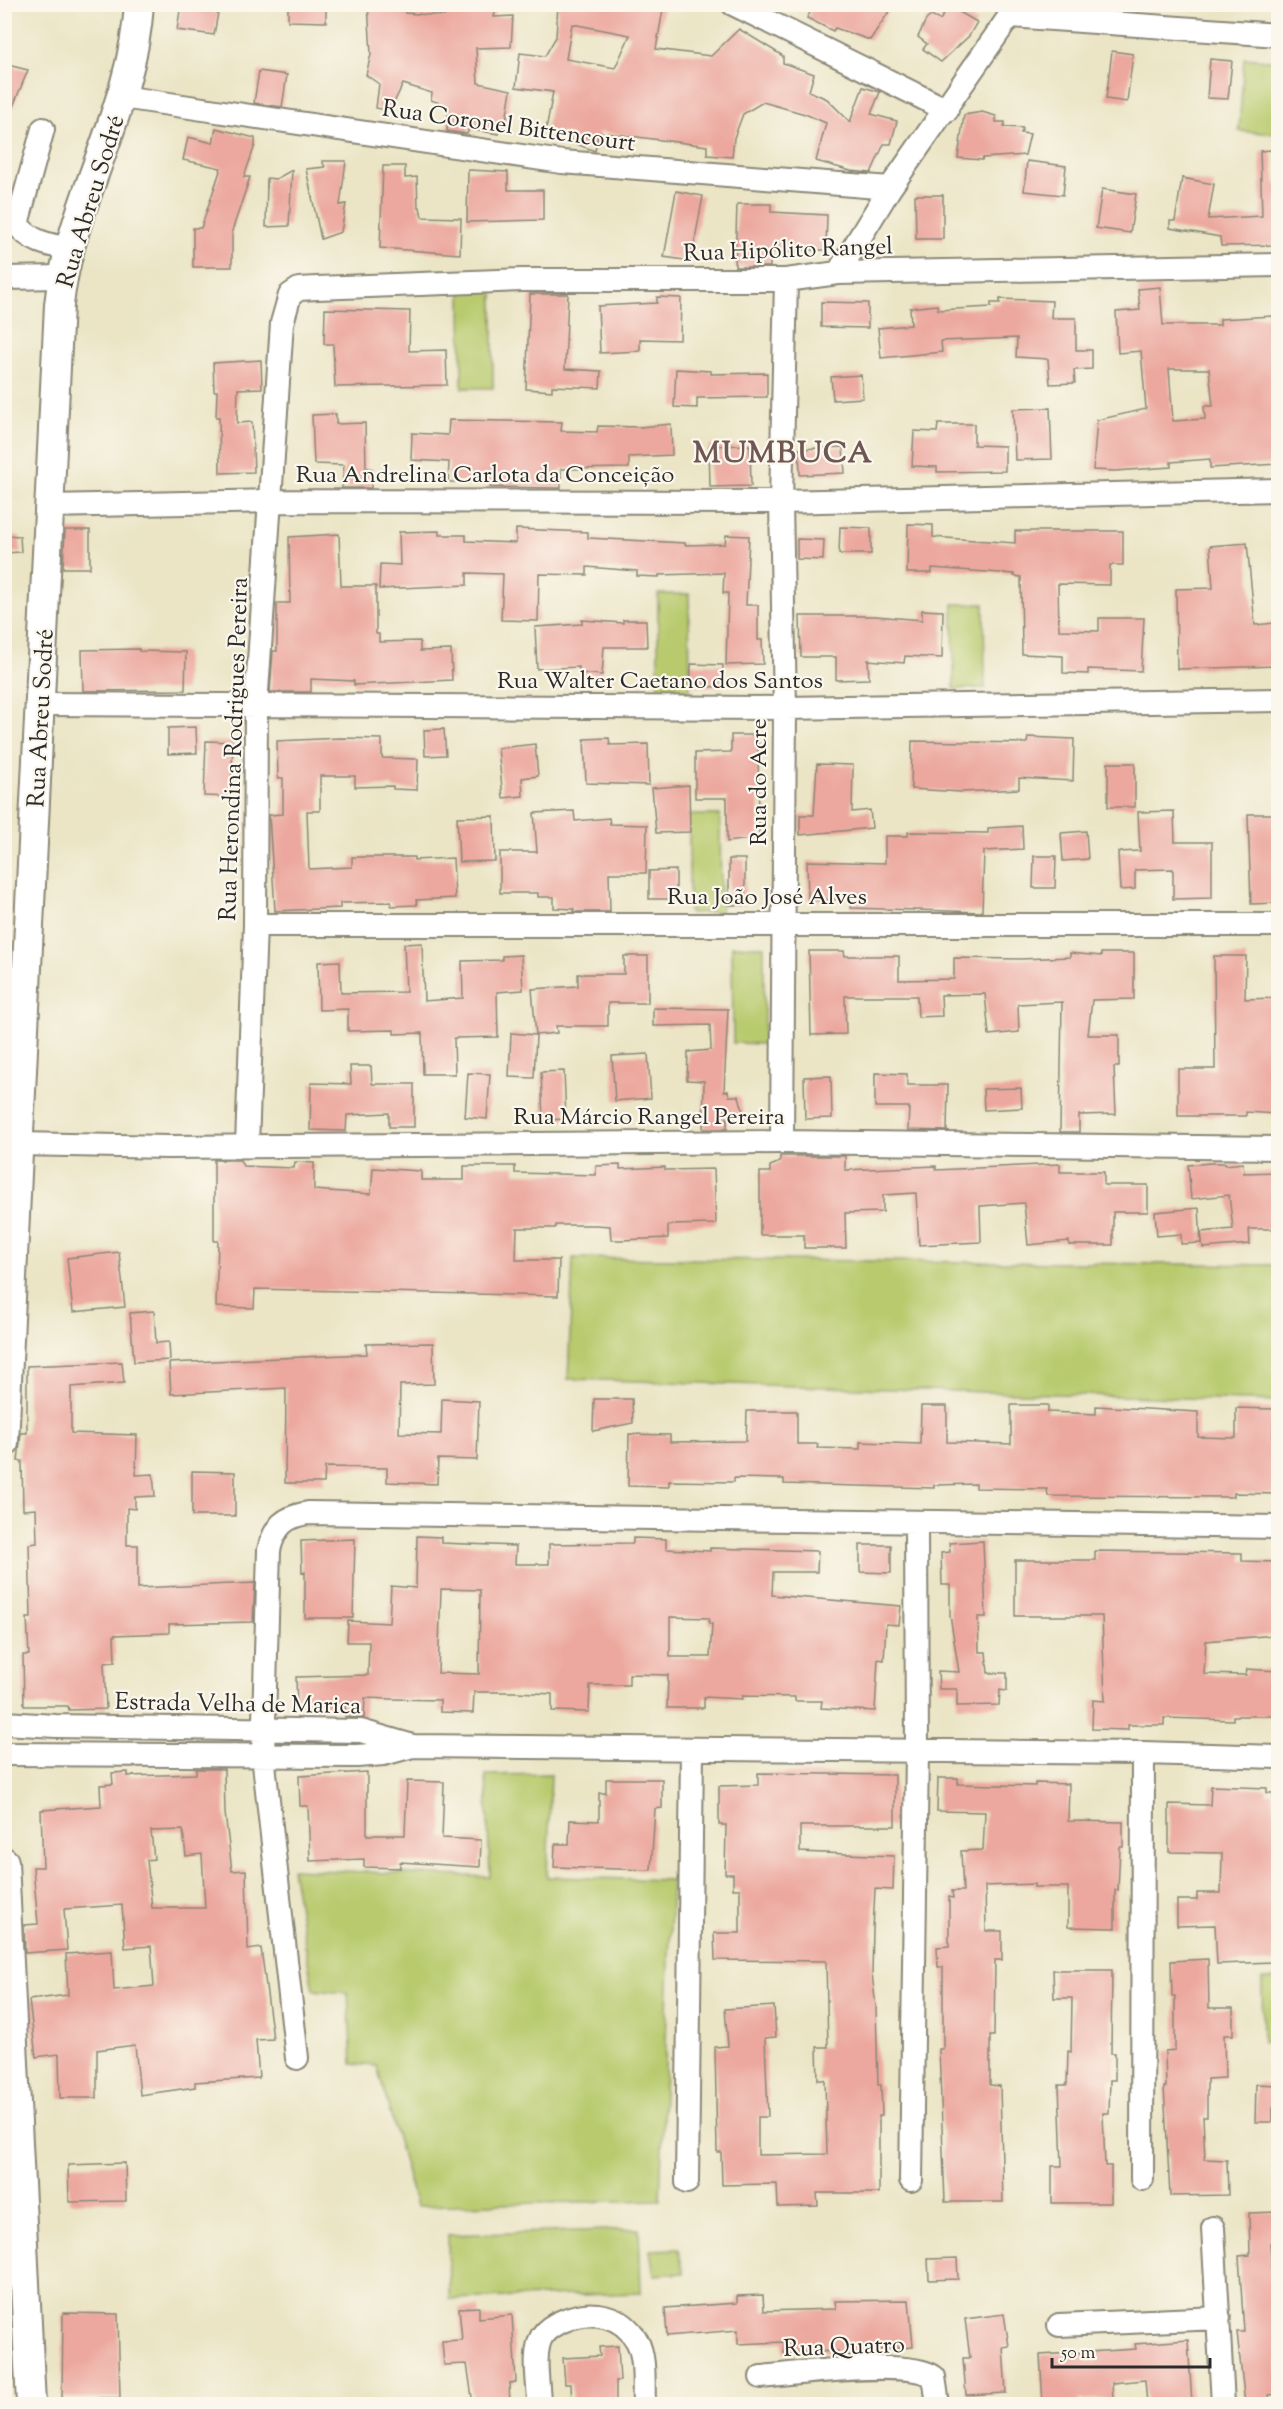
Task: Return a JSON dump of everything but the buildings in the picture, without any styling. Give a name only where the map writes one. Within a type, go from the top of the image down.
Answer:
[{"type":"main road","name":"Rua Abreu Sodré","points":[[4,1443],[62,277],[122,97],[134,51],[139,4]]},
{"type":"main road","points":[[4,1862],[14,2230],[31,2404]]},
{"type":"street","points":[[733,4],[947,110]]},
{"type":"street","points":[[838,273],[890,188],[947,110],[1015,10],[1278,35]]},
{"type":"street","name":"Rua Coronel Bittencourt","points":[[122,97],[562,162],[890,188]]},
{"type":"street","points":[[43,129],[17,224],[26,236],[46,244],[70,249]]},
{"type":"street","name":"Rua Hipólito Rangel","points":[[300,289],[522,280],[786,280],[838,273],[1278,265]]},
{"type":"street","points":[[4,278],[62,277]]},
{"type":"street","name":"Rua do Acre","points":[[782,1142],[785,708],[781,502],[786,280]]},
{"type":"street","name":"Rua Herondina Rodrigues Pereira","points":[[247,1145],[255,925],[256,706],[282,323],[290,295],[300,289]]},
{"type":"street","name":"Rua Andrelina Carlota da Conceição","points":[[51,506],[269,501],[781,502],[1278,490]]},
{"type":"street","name":"Rua Walter Caetano dos Santos","points":[[41,704],[785,708],[1278,700]]},
{"type":"street","name":"Rua João José Alves","points":[[255,925],[784,923],[1278,925]]},
{"type":"street","name":"Rua Márcio Rangel Pereira","points":[[19,1144],[168,1147],[782,1142],[1278,1148]]},
{"type":"street","points":[[297,2058],[263,1755],[269,1550],[273,1534],[282,1521],[293,1515],[308,1513],[1278,1527]]},
{"type":"street","points":[[911,2180],[917,1751],[916,1522]]},
{"type":"street","name":"Estrada Velha de Marica","points":[[4,1723],[57,1726],[361,1731],[412,1746]]},
{"type":"street","points":[[412,1746],[1143,1753],[1278,1757]]},
{"type":"street","name":"Estrada Velha de Marica","points":[[4,1754],[357,1756],[384,1754],[412,1746]]},
{"type":"street","points":[[687,2182],[692,1750]]},
{"type":"street","points":[[1142,2179],[1143,1753]]},
{"type":"street","points":[[1213,2228],[1223,2404]]},
{"type":"street","points":[[539,2404],[538,2356],[543,2334],[556,2324],[574,2316],[591,2313],[609,2317],[629,2329],[638,2343],[643,2366],[644,2404]]},
{"type":"street","points":[[1059,2325],[1219,2318]]},
{"type":"street","name":"Rua Quatro","points":[[761,2377],[868,2368],[907,2368],[929,2373],[934,2377],[938,2404]]},
{"type":"green space","points":[[1244,58],[1278,61],[1278,134],[1239,131]]},
{"type":"green space","points":[[461,290],[493,290],[493,388],[462,388]]},
{"type":"green space","points":[[658,594],[689,594],[690,692],[658,692]]},
{"type":"green space","points":[[953,604],[984,604],[985,688],[954,689]]},
{"type":"green space","points":[[689,815],[720,815],[721,912],[689,913]]},
{"type":"green space","points":[[732,946],[764,946],[764,1044],[733,1043]]},
{"type":"green space","points":[[573,1258],[1278,1265],[1278,1401],[568,1379]]},
{"type":"green space","points":[[551,1774],[547,1877],[672,1880],[660,2200],[416,2206],[377,2066],[352,2064],[348,1993],[313,1990],[292,1869],[490,1877],[486,1775]]},
{"type":"green space","points":[[1262,1979],[1278,1979],[1278,2043],[1263,2043]]},
{"type":"green space","points":[[639,2229],[641,2293],[449,2299],[448,2235]]},
{"type":"green space","points":[[678,2249],[684,2273],[654,2275],[650,2250]]},
{"type":"district","name":"MUMBUCA","points":[[783,452]]}]
